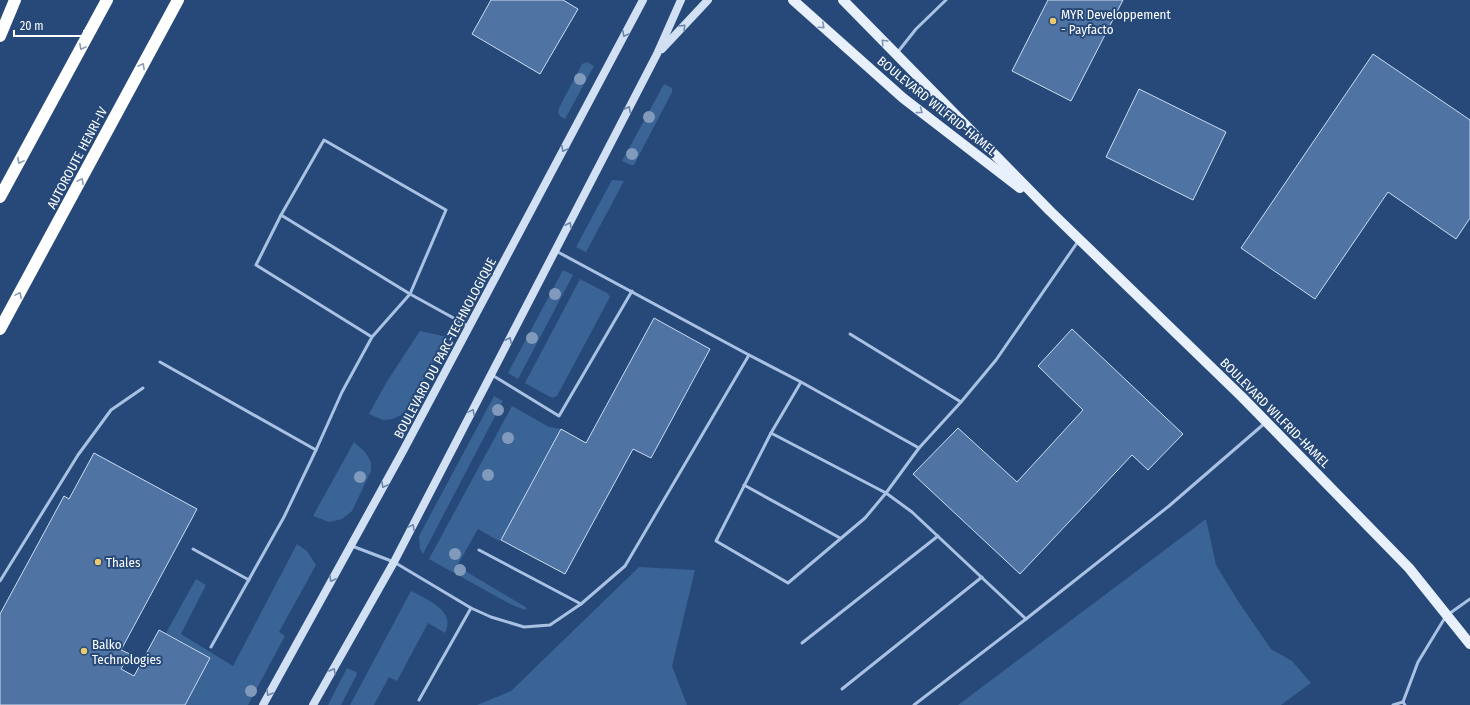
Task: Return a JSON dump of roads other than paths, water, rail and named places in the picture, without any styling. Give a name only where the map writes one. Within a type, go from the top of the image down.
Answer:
[{"type":"highway","points":[[0,36],[15,0]]},
{"type":"highway","points":[[0,197],[107,0]]},
{"type":"highway","name":"AUTOROUTE HENRI-IV","points":[[0,329],[178,0]]},
{"type":"main road","name":"BOULEVARD DU PARC-TECHNOLOGIQUE","points":[[263,705],[470,327],[643,0]]},
{"type":"main road","points":[[313,705],[394,562],[492,375],[657,54],[681,0]]},
{"type":"main road","points":[[657,54],[708,0]]},
{"type":"main road","name":"BOULEVARD WILFRID-HAMEL","points":[[793,0],[903,98],[1050,211]]},
{"type":"main road","name":"BOULEVARD WILFRID-HAMEL","points":[[843,0],[1050,211],[1242,397],[1409,568],[1470,644]]},
{"type":"lane","points":[[896,54],[916,29],[946,0]]},
{"type":"lane","points":[[211,647],[284,517],[342,392],[372,337],[410,294],[446,210],[324,140],[256,265],[372,337]]},
{"type":"lane","points":[[282,215],[410,294],[470,327]]},
{"type":"lane","points":[[801,382],[771,433],[716,541],[788,583],[865,518],[886,493],[919,448],[961,402],[996,360],[1079,239]]},
{"type":"lane","points":[[556,250],[801,382],[919,448]]},
{"type":"lane","points":[[492,375],[559,416],[632,291]]},
{"type":"lane","points":[[850,334],[961,402]]},
{"type":"lane","points":[[350,545],[394,562],[471,608],[491,617],[524,627],[550,625],[581,604],[625,566],[749,355]]},
{"type":"lane","points":[[160,362],[316,450]]},
{"type":"lane","points":[[0,580],[78,455],[111,410],[143,388]]},
{"type":"lane","points":[[914,705],[1169,506],[1266,422]]},
{"type":"lane","points":[[771,433],[886,493],[912,512],[1026,619]]},
{"type":"lane","points":[[744,485],[840,538]]},
{"type":"lane","points":[[802,643],[938,536]]},
{"type":"lane","points":[[193,549],[249,580]]},
{"type":"lane","points":[[479,550],[581,604]]},
{"type":"lane","points":[[842,689],[982,577]]},
{"type":"lane","points":[[1393,705],[1403,704],[1418,662],[1446,616],[1470,599]]},
{"type":"lane","points":[[419,700],[471,608]]},
{"type":"place","name":"MYR Developpement - Payfacto","points":[[1053,21]]},
{"type":"place","name":"Thales","points":[[98,562]]},
{"type":"place","name":"Balko Technologies","points":[[84,651]]}]
